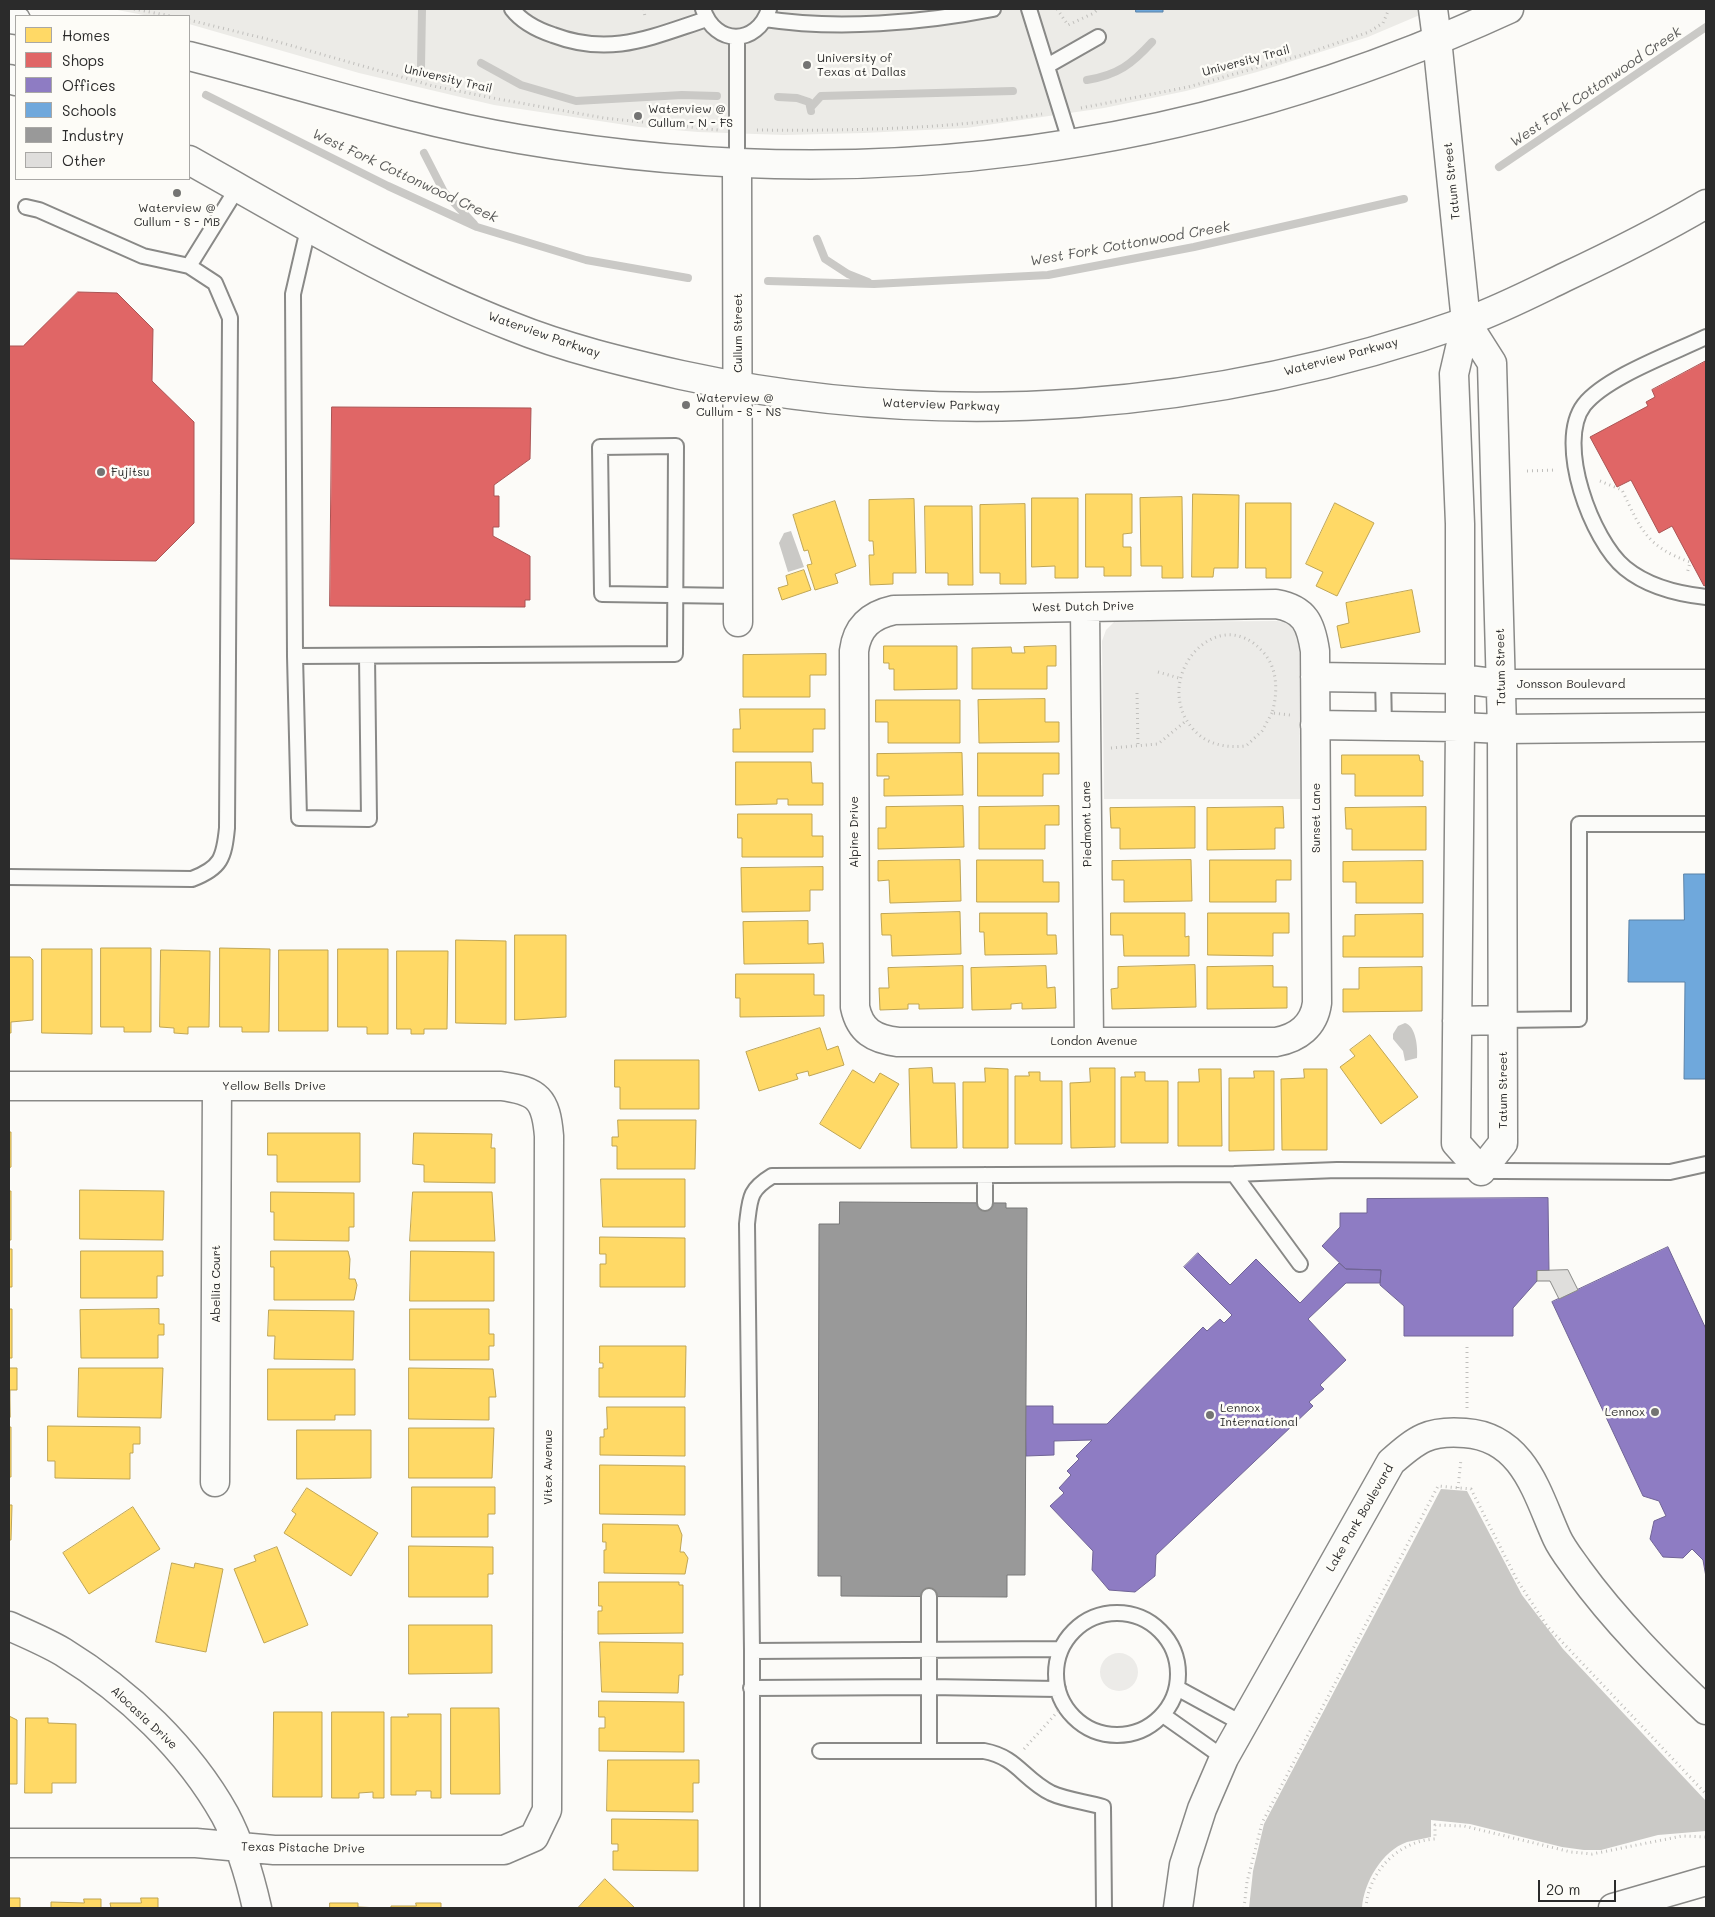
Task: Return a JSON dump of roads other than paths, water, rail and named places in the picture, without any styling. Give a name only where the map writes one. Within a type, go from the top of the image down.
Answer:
[{"type":"street","name":"Tatum Street","points":[[1432,9],[1437,40],[1466,322],[1454,374],[1460,524],[1456,1143],[1481,1172],[1503,1143],[1502,729],[1492,363],[1466,322]]},
{"type":"street","points":[[190,56],[274,78],[412,118],[519,139],[643,157],[737,164],[868,165],[1012,153],[1071,144],[1232,111],[1321,83],[1437,40],[1508,9]]},
{"type":"street","name":"Waterview Parkway","points":[[190,161],[308,229],[397,276],[514,328],[647,367],[738,387],[886,404],[989,407],[1065,406],[1135,400],[1230,384],[1312,367],[1374,350],[1466,322],[1505,306],[1652,235],[1706,204]]},
{"type":"street","name":"Cullum Street","points":[[737,164],[738,609]]},
{"type":"street","name":"West Dutch Drive","points":[[865,624],[873,617],[894,610],[1276,604],[1291,608],[1302,614]]},
{"type":"street","name":"Piedmont Lane","points":[[1085,608],[1089,1041]]},
{"type":"street","name":"Sunset Lane","points":[[1302,614],[1311,629],[1316,677],[1317,1003],[1316,1016],[1310,1024]]},
{"type":"street","name":"Alpine Drive","points":[[865,624],[857,634],[854,651],[855,1007],[860,1024],[872,1036]]},
{"type":"street","name":"Jonsson Boulevard","points":[[1316,677],[1460,679],[1501,684],[1706,684]]},
{"type":"street","points":[[1316,721],[1384,726],[1502,729],[1706,727]]},
{"type":"street","points":[[1458,1021],[1503,1020]]},
{"type":"street","name":"London Avenue","points":[[872,1036],[898,1042],[1276,1042],[1290,1040],[1310,1024]]},
{"type":"street","name":"Yellow Bells Drive","points":[[9,1086],[501,1086],[522,1089],[537,1096]]},
{"type":"street","name":"Abellia Court","points":[[215,1482],[217,1086]]},
{"type":"street","name":"Vitex Avenue","points":[[534,1837],[547,1810],[550,1136],[547,1113],[537,1096]]},
{"type":"street","name":"Lake Park Boulevard","points":[[1178,1908],[1184,1865],[1202,1809],[1224,1758],[1391,1462],[1417,1440],[1447,1431],[1471,1433],[1497,1442],[1518,1458],[1532,1480],[1558,1540],[1579,1570],[1644,1649],[1706,1710]]},
{"type":"street","name":"Alocasia Drive","points":[[9,1626],[63,1652],[98,1677],[164,1734],[199,1776],[225,1816],[250,1878],[257,1908]]},
{"type":"street","name":"Texas Pistache Drive","points":[[9,1843],[196,1843],[274,1850],[504,1850],[534,1837]]},
{"type":"street","points":[[1613,1908],[1696,1882],[1706,1881]]},
{"type":"lane","points":[[512,9],[517,16],[541,31],[573,43],[592,46],[614,46],[636,41],[705,14],[720,32],[737,37],[754,32],[767,14],[799,24],[910,21],[946,18],[993,9]]},
{"type":"lane","points":[[1029,9],[1071,144]]},
{"type":"lane","points":[[737,37],[737,164]]},
{"type":"lane","points":[[1047,66],[1098,37]]},
{"type":"lane","points":[[189,266],[238,188]]},
{"type":"lane","points":[[9,877],[192,879],[208,873],[218,865],[225,847],[227,828],[230,318],[215,283],[189,266],[143,256],[39,210],[26,207]]},
{"type":"lane","points":[[308,229],[293,294],[295,656],[299,818],[369,819],[367,656]]},
{"type":"lane","points":[[1706,337],[1621,378],[1599,392],[1584,406],[1574,425],[1574,445],[1579,480],[1586,504],[1601,537],[1624,567],[1642,580],[1681,594],[1706,596]]},
{"type":"lane","points":[[295,656],[675,654],[675,595],[676,446],[600,447],[602,594],[675,595],[738,609]]},
{"type":"lane","points":[[1383,677],[1384,726]]},
{"type":"lane","points":[[1503,1020],[1579,1019],[1579,824],[1706,824]]},
{"type":"lane","points":[[752,1908],[752,1651],[747,1224],[750,1201],[757,1185],[772,1176],[1234,1174],[1337,1170],[1670,1172],[1706,1164]]},
{"type":"lane","points":[[1234,1174],[1300,1264]]},
{"type":"lane","points":[[985,1175],[985,1203]]},
{"type":"lane","points":[[929,1596],[929,1751]]},
{"type":"lane","points":[[1126,1612],[1146,1619],[1162,1631],[1173,1648],[1178,1667],[1177,1688],[1172,1702],[1163,1715],[1140,1731],[1111,1735],[1084,1725],[1064,1705],[1058,1689],[1056,1670],[1061,1649],[1072,1632],[1087,1620],[1106,1613],[1126,1612]]},
{"type":"lane","points":[[752,1651],[1061,1649]]},
{"type":"lane","points":[[751,1688],[929,1686],[1058,1689]]},
{"type":"lane","points":[[1177,1688],[1243,1724]]},
{"type":"lane","points":[[1163,1715],[1224,1758]]},
{"type":"lane","points":[[820,1751],[984,1751],[1000,1754],[1013,1762],[1029,1778],[1052,1793],[1103,1807],[1104,1908]]},
{"type":"waterway","points":[[421,67],[422,9]]},
{"type":"waterway","name":"West Fork Cottonwood Creek","points":[[1499,167],[1706,27]]},
{"type":"waterway","points":[[1087,80],[1116,72],[1138,57],[1152,42]]},
{"type":"waterway","points":[[481,63],[521,85],[576,101],[682,95],[717,96]]},
{"type":"waterway","points":[[811,107],[821,96],[1013,91]]},
{"type":"waterway","name":"West Fork Cottonwood Creek","points":[[206,95],[388,186],[477,227],[586,260],[688,278]]},
{"type":"waterway","points":[[778,97],[797,98],[809,102],[811,111]]},
{"type":"waterway","points":[[424,153],[444,192],[474,224]]},
{"type":"waterway","name":"West Fork Cottonwood Creek","points":[[768,281],[874,284],[1048,275],[1194,247],[1404,199]]},
{"type":"waterway","points":[[817,239],[825,259],[848,274],[868,282]]},
{"type":"place","name":"University of Texas at Dallas","points":[[807,65]]},
{"type":"place","name":"Waterview @ Cullum - N - FS","points":[[638,116]]},
{"type":"place","name":"Waterview @ Cullum - S - MB","points":[[177,193]]},
{"type":"place","name":"Waterview @ Cullum - S - NS","points":[[686,405]]},
{"type":"place","name":"Fujitsu","points":[[101,472]]},
{"type":"place","name":"Lennox","points":[[1655,1412]]},
{"type":"place","name":"Lennox International","points":[[1210,1415]]}]
